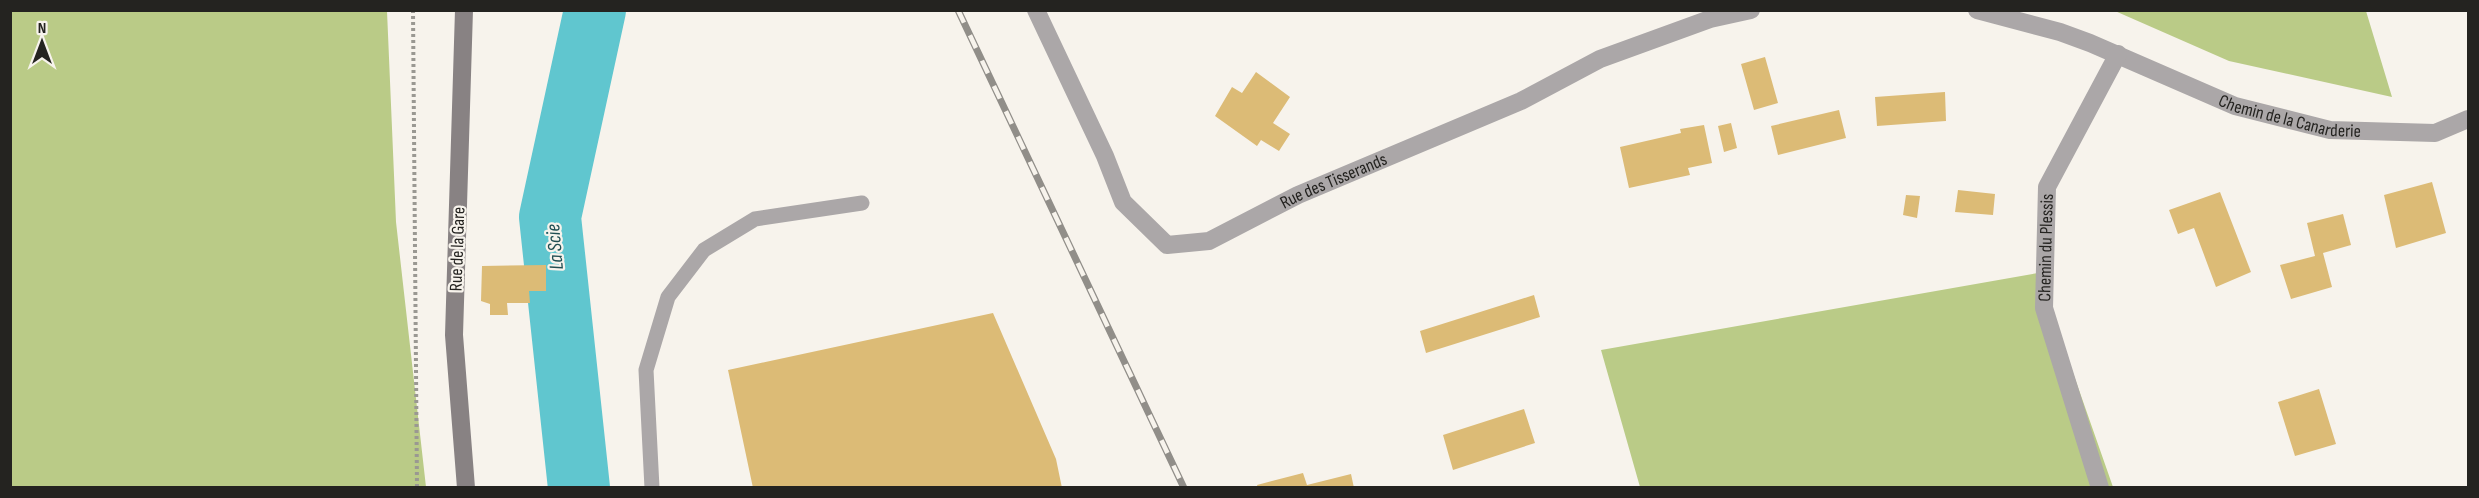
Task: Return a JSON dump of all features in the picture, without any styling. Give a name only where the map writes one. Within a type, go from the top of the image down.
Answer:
[{"type":"street","name":"Rue de la Gare","points":[[465,10],[454,335],[466,488]]},
{"type":"street","name":"Rue des Tisserands","points":[[1036,10],[1105,156],[1123,202],[1167,245],[1209,241],[1298,195],[1521,101],[1600,59],[1710,19],[1751,10]]},
{"type":"street","points":[[1977,10],[2060,32],[2118,54]]},
{"type":"street","name":"Chemin de la Canarderie","points":[[2118,54],[2235,106],[2330,130],[2435,133],[2469,119]]},
{"type":"street","name":"Chemin du Plessis","points":[[2100,488],[2044,308],[2047,187],[2118,54]]},
{"type":"lane","points":[[652,488],[646,370],[668,297],[704,250],[755,219],[861,203]]},
{"type":"path","points":[[413,10],[417,488]]},
{"type":"green space","points":[[10,11],[387,11],[396,222],[426,487],[11,487]]},
{"type":"green space","points":[[2115,11],[2366,11],[2392,97],[2229,61]]},
{"type":"green space","points":[[2038,273],[2113,487],[1640,487],[1601,350]]},
{"type":"building","points":[[1765,57],[1778,103],[1754,110],[1741,64]]},
{"type":"building","points":[[1256,72],[1290,97],[1273,123],[1290,134],[1279,151],[1261,140],[1257,146],[1215,116],[1232,87],[1242,93]]},
{"type":"building","points":[[1945,92],[1946,121],[1877,126],[1875,97]]},
{"type":"building","points":[[1839,110],[1846,138],[1778,155],[1771,126]]},
{"type":"building","points":[[1731,123],[1737,148],[1724,152],[1718,126]]},
{"type":"building","points":[[1704,125],[1712,163],[1688,168],[1690,175],[1629,188],[1620,147],[1681,133],[1680,129]]},
{"type":"building","points":[[2432,182],[2446,233],[2396,248],[2384,195]]},
{"type":"building","points":[[1958,190],[1995,194],[1993,215],[1955,212]]},
{"type":"building","points":[[2220,192],[2251,272],[2216,287],[2194,228],[2178,234],[2169,210]]},
{"type":"building","points":[[1906,195],[1920,196],[1917,218],[1903,215]]},
{"type":"building","points":[[2343,214],[2351,245],[2323,253],[2332,287],[2291,299],[2280,265],[2315,256],[2307,223]]},
{"type":"building","points":[[546,265],[546,291],[529,291],[530,303],[507,303],[508,315],[490,315],[490,304],[481,301],[482,266]]},
{"type":"building","points":[[1534,295],[1540,317],[1426,353],[1420,331]]},
{"type":"building","points":[[993,313],[1056,459],[1062,488],[753,488],[728,370]]},
{"type":"building","points":[[2319,389],[2336,444],[2295,456],[2278,402]]},
{"type":"building","points":[[1524,409],[1535,443],[1453,470],[1443,435]]},
{"type":"building","points":[[1303,473],[1307,485],[1351,474],[1354,488],[1258,488],[1257,485]]},
{"type":"waterway","name":"La Scie","points":[[579,488],[550,217],[595,10]]},
{"type":"railway","points":[[958,10],[1184,488]]}]
